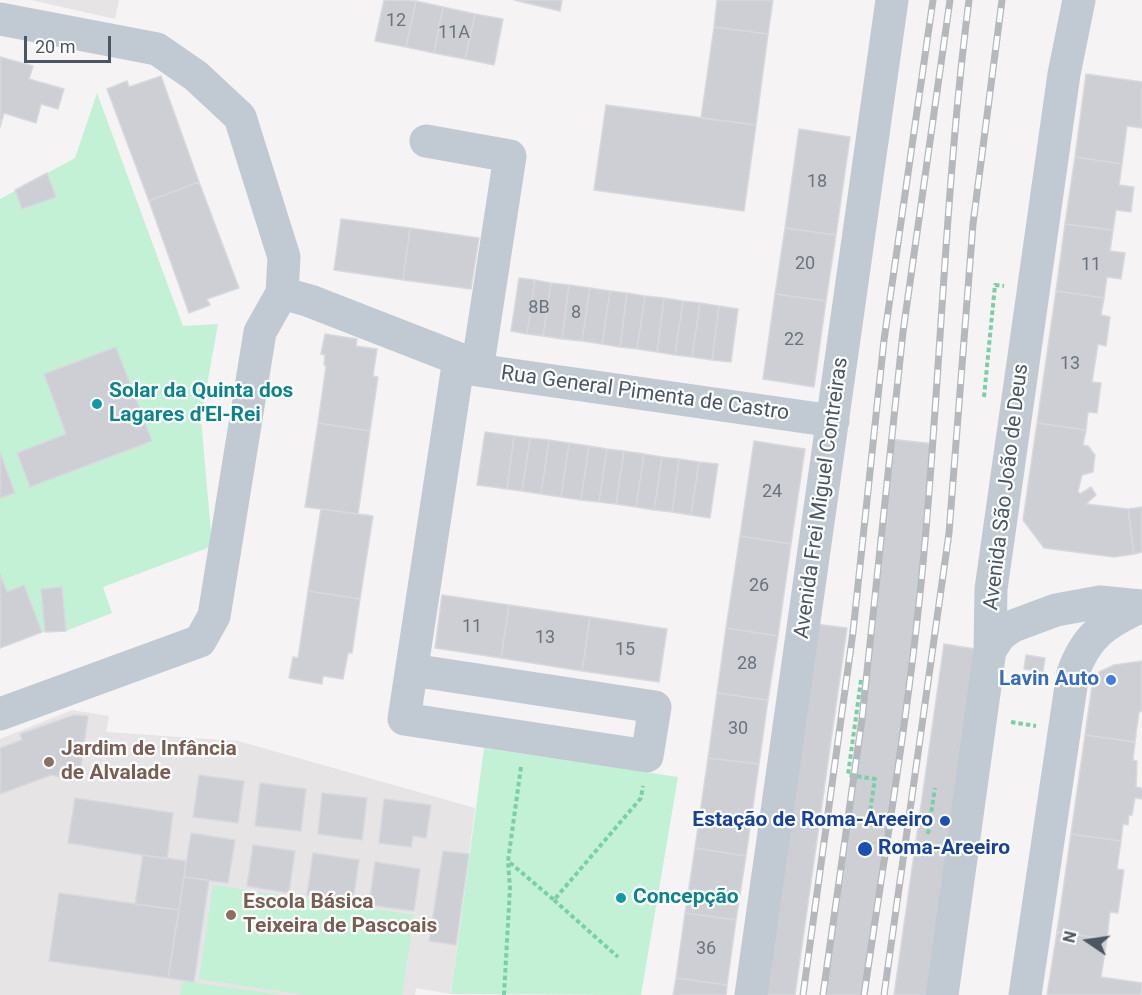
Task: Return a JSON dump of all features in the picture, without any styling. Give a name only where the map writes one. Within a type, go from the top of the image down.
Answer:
[{"type":"street","name":"Avenida Frei Miguel Contreiras","points":[[751,995],[892,0]]},
{"type":"street","name":"Avenida São João de Deus","points":[[944,988],[990,650],[991,589],[1064,74],[1078,0]]},
{"type":"street","points":[[0,19],[157,49],[196,76],[240,117],[284,257],[282,293],[260,332],[214,616],[200,641],[0,714]]},
{"type":"street","points":[[412,670],[655,707],[647,756],[404,719],[412,670],[468,364],[510,156],[426,141]]},
{"type":"street","name":"Rua General Pimenta de Castro","points":[[282,293],[310,301],[468,364],[833,421]]},
{"type":"street","points":[[990,650],[1000,635],[1013,626],[1027,623],[1056,610],[1100,602],[1141,606]]},
{"type":"street","name":"Avenida São João de Deus","points":[[1026,988],[1073,673],[1081,651],[1096,634],[1112,620],[1141,606]]},
{"type":"street","name":"Avenida São João de Deus","points":[[1027,623],[1052,630],[1064,640],[1072,657],[1073,673]]},
{"type":"path","points":[[861,680],[848,775],[875,779],[868,825]]},
{"type":"path","points":[[1014,723],[1043,727]]},
{"type":"path","points":[[504,995],[510,888],[508,861],[525,737]]},
{"type":"path","points":[[554,900],[641,798],[647,756]]},
{"type":"path","points":[[928,834],[935,788]]},
{"type":"path","points":[[508,861],[618,957]]},
{"type":"shaded area","points":[[31,0],[119,0],[115,19]]},
{"type":"shaded area","name":"Escola Básica Teixeira de Pascoais","points":[[72,710],[109,716],[106,732],[238,741],[475,808],[451,994],[416,988],[415,995],[0,995],[0,739]]},
{"type":"green space","points":[[97,93],[183,326],[218,324],[201,419],[211,533],[210,547],[103,587],[112,613],[66,631],[62,587],[42,589],[45,632],[42,632],[24,585],[7,592],[0,574],[0,498],[15,492],[0,452],[0,199],[75,158]]},
{"type":"green space","points":[[484,748],[678,777],[641,995],[451,994]]},
{"type":"green space","points":[[213,885],[414,915],[402,995],[306,995],[199,979]]},
{"type":"green space","points":[[182,981],[282,995],[180,995]]},
{"type":"building","points":[[384,0],[416,1],[406,47],[375,41]]},
{"type":"building","points":[[514,0],[562,0],[560,11]]},
{"type":"building","points":[[717,0],[773,0],[768,34],[714,27]]},
{"type":"building","points":[[416,1],[443,7],[434,53],[406,47]]},
{"type":"building","points":[[443,7],[475,14],[465,59],[434,53]]},
{"type":"building","points":[[475,14],[503,19],[494,65],[465,59]]},
{"type":"building","points":[[714,27],[768,34],[756,125],[701,118]]},
{"type":"building","points":[[0,57],[33,66],[29,79],[64,89],[58,109],[41,104],[36,123],[4,113],[0,127]]},
{"type":"building","points":[[1086,74],[1142,82],[1142,128],[1127,126],[1122,164],[1075,157]]},
{"type":"building","points":[[161,76],[199,182],[149,201],[107,89],[127,81],[129,87]]},
{"type":"building","points":[[606,105],[756,125],[744,211],[594,190]]},
{"type":"building","points":[[799,129],[850,137],[836,235],[785,228]]},
{"type":"building","points":[[1075,157],[1122,164],[1119,185],[1134,187],[1131,212],[1116,210],[1113,230],[1065,224]]},
{"type":"building","points":[[47,173],[56,197],[22,209],[15,190]]},
{"type":"building","points":[[199,182],[239,288],[207,299],[210,305],[189,313],[149,201]]},
{"type":"building","points":[[341,219],[410,228],[403,280],[334,270]]},
{"type":"building","points":[[1065,224],[1113,230],[1110,251],[1125,253],[1121,279],[1107,277],[1104,298],[1056,291]]},
{"type":"building","points":[[410,228],[479,238],[471,289],[403,280]]},
{"type":"building","points":[[785,228],[836,235],[826,301],[775,294]]},
{"type":"building","points":[[519,278],[535,280],[527,334],[511,331]]},
{"type":"building","points":[[535,280],[551,283],[543,336],[527,334]]},
{"type":"building","points":[[551,283],[569,285],[562,339],[543,336]]},
{"type":"building","points":[[569,285],[590,288],[582,341],[562,339]]},
{"type":"building","points":[[590,288],[610,291],[602,344],[582,341]]},
{"type":"building","points":[[610,291],[627,293],[620,347],[602,344]]},
{"type":"building","points":[[1056,291],[1104,298],[1101,315],[1110,317],[1106,346],[1098,344],[1092,382],[1101,383],[1097,413],[1088,412],[1086,430],[1037,423]]},
{"type":"building","points":[[627,293],[645,296],[637,349],[620,347]]},
{"type":"building","points":[[775,294],[826,301],[814,387],[763,379]]},
{"type":"building","points":[[645,296],[664,298],[657,352],[637,349]]},
{"type":"building","points":[[664,298],[683,301],[675,355],[657,352]]},
{"type":"building","points":[[683,301],[700,303],[692,357],[675,355]]},
{"type":"building","points":[[700,303],[719,306],[712,360],[692,357]]},
{"type":"building","points":[[719,306],[738,309],[731,362],[712,360]]},
{"type":"building","points":[[325,334],[357,339],[356,346],[377,349],[373,376],[378,377],[370,431],[318,423],[326,366],[324,365],[325,355],[321,354]]},
{"type":"building","name":"Solar da Quinta dos Lagares d'El-Rei","points":[[116,347],[152,441],[30,487],[17,453],[66,434],[44,374]]},
{"type":"building","points":[[318,423],[370,431],[358,514],[305,507]]},
{"type":"building","points":[[1037,423],[1086,430],[1083,445],[1088,446],[1095,455],[1093,472],[1082,475],[1078,491],[1080,494],[1091,487],[1096,495],[1086,504],[1128,509],[1134,554],[1114,557],[1044,548],[1023,520]]},
{"type":"building","points":[[485,432],[514,436],[507,489],[477,485]]},
{"type":"building","points":[[514,436],[530,438],[522,491],[507,489]]},
{"type":"building","points":[[530,438],[549,440],[541,494],[522,491]]},
{"type":"building","points":[[889,439],[935,444],[911,688],[867,995],[820,995],[866,680]]},
{"type":"building","points":[[549,440],[569,443],[561,497],[541,494]]},
{"type":"building","points":[[754,441],[805,449],[791,544],[740,536]]},
{"type":"building","points":[[569,443],[589,446],[581,500],[561,497]]},
{"type":"building","points":[[589,446],[607,449],[599,502],[581,500]]},
{"type":"building","points":[[607,449],[624,451],[616,504],[599,502]]},
{"type":"building","points":[[624,451],[644,454],[636,507],[616,504]]},
{"type":"building","points":[[0,452],[15,493],[0,498]]},
{"type":"building","points":[[644,454],[662,457],[654,510],[636,507]]},
{"type":"building","points":[[662,457],[679,459],[672,512],[654,510]]},
{"type":"building","points":[[679,459],[699,462],[691,515],[672,512]]},
{"type":"building","points":[[699,462],[718,464],[710,518],[691,515]]},
{"type":"building","points":[[1142,507],[1142,552],[1134,554],[1128,509]]},
{"type":"building","points":[[321,509],[373,516],[360,599],[308,591]]},
{"type":"building","points":[[740,536],[791,544],[778,636],[726,628]]},
{"type":"building","points":[[0,574],[7,592],[24,585],[42,632],[0,648]]},
{"type":"building","points":[[62,587],[66,631],[45,632],[41,589]]},
{"type":"building","points":[[308,591],[360,599],[352,653],[348,653],[343,679],[323,676],[322,684],[289,678],[293,657],[298,658]]},
{"type":"building","points":[[442,595],[509,605],[501,658],[435,648]]},
{"type":"building","points":[[509,605],[590,617],[582,671],[501,658]]},
{"type":"building","points":[[590,617],[667,629],[659,682],[582,671]]},
{"type":"building","points":[[815,624],[847,628],[795,995],[762,995]]},
{"type":"building","points":[[726,628],[778,636],[768,700],[717,693]]},
{"type":"building","points":[[944,644],[975,649],[926,995],[894,995]]},
{"type":"building","points":[[1026,655],[1045,658],[1043,672],[1024,669]]},
{"type":"building","points":[[1142,661],[1142,711],[1139,712],[1135,742],[1085,735],[1092,686],[1099,672],[1114,665]]},
{"type":"building","points":[[717,693],[768,700],[759,764],[708,758]]},
{"type":"building","points":[[74,715],[88,716],[79,781],[51,775],[0,794],[0,748],[22,740],[20,734]]},
{"type":"building","points":[[1085,735],[1135,742],[1133,760],[1137,761],[1136,787],[1142,788],[1142,799],[1135,798],[1128,825],[1123,824],[1121,841],[1071,834]]},
{"type":"building","points":[[708,758],[759,764],[746,856],[695,848]]},
{"type":"building","points":[[199,775],[244,781],[238,823],[193,817]]},
{"type":"building","points":[[260,783],[306,789],[301,831],[255,826]]},
{"type":"building","points":[[322,793],[367,798],[362,840],[318,834]]},
{"type":"building","points":[[75,798],[173,813],[167,859],[68,843]]},
{"type":"building","points":[[384,799],[431,805],[426,838],[413,836],[411,847],[379,843]]},
{"type":"building","points":[[191,833],[235,840],[228,883],[184,877]]},
{"type":"building","points":[[1071,834],[1121,841],[1117,869],[1124,870],[1118,913],[1110,912],[1107,939],[1057,932]]},
{"type":"building","points":[[253,845],[295,851],[289,893],[247,886]]},
{"type":"building","points":[[695,848],[746,856],[736,920],[685,913]]},
{"type":"building","points":[[443,851],[469,854],[456,945],[429,941]]},
{"type":"building","points":[[313,853],[359,860],[353,902],[307,895]]},
{"type":"building","points":[[143,855],[186,861],[179,910],[135,904]]},
{"type":"building","points":[[375,862],[420,869],[414,911],[369,905]]},
{"type":"building","points":[[184,877],[209,880],[194,982],[168,978]]},
{"type":"building","points":[[59,893],[179,910],[168,978],[49,961]]},
{"type":"building","points":[[685,913],[736,920],[727,985],[676,978]]},
{"type":"building","points":[[1057,932],[1107,939],[1101,977],[1142,983],[1141,995],[1047,995]]},
{"type":"building","points":[[676,978],[727,985],[726,995],[673,995]]},
{"type":"railway","points":[[803,995],[853,632],[884,340],[933,0]]},
{"type":"railway","points":[[823,995],[862,719],[903,332],[950,0]]},
{"type":"railway","points":[[864,995],[898,769],[920,598],[931,473],[949,203],[969,0]]},
{"type":"railway","points":[[884,995],[949,533],[973,224],[1002,0]]},
{"type":"place","name":"Solar da Quinta dos Lagares d'El-Rei","points":[[97,404]]},
{"type":"place","name":"Lavin Auto","points":[[1111,680]]},
{"type":"place","name":"Jardim de Infância de Alvalade","points":[[49,762]]},
{"type":"place","name":"Estação de Roma-Areeiro","points":[[945,821]]},
{"type":"place","name":"Roma-Areeiro","points":[[865,849]]},
{"type":"place","name":"Concepção","points":[[621,898]]},
{"type":"place","name":"Escola Básica Teixeira de Pascoais","points":[[231,915]]}]
